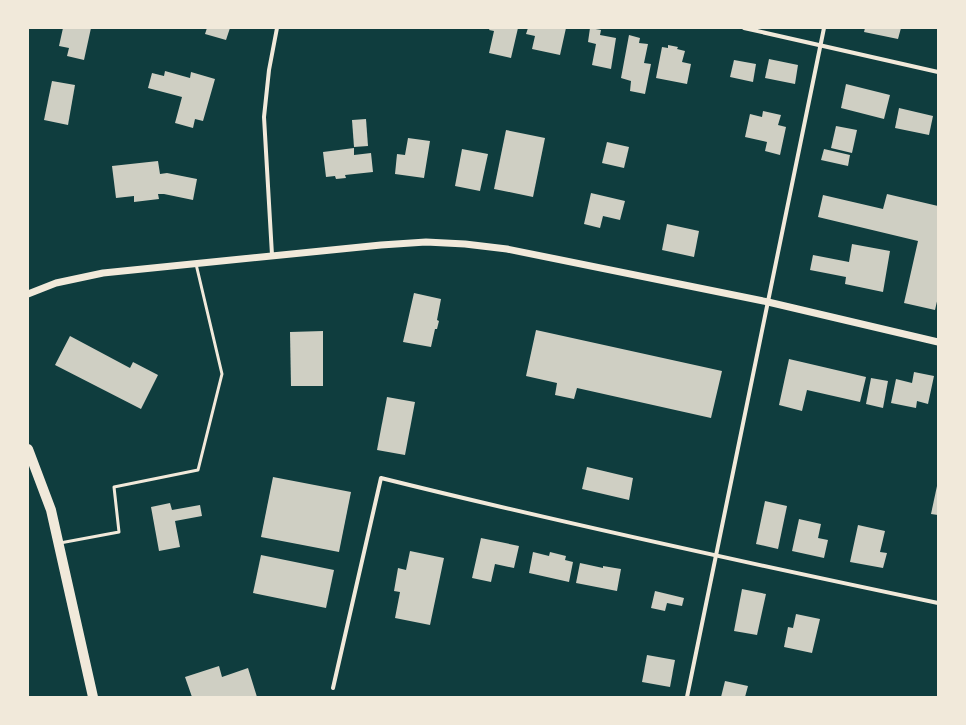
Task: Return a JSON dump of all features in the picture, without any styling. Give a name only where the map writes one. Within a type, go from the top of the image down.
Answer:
[{"type":"main road","points":[[28,449],[51,510],[60,544],[93,697]]},
{"type":"street","points":[[272,255],[264,117],[269,70],[277,28]]},
{"type":"street","points":[[744,28],[938,72]]},
{"type":"street","points":[[687,697],[824,28]]},
{"type":"street","points":[[28,294],[56,283],[103,273],[381,245],[426,242],[465,244],[506,249],[768,302],[938,342]]},
{"type":"street","points":[[333,688],[381,478],[485,504],[716,556],[938,603]]},
{"type":"lane","points":[[60,544],[119,532],[114,487],[198,470],[222,374],[196,263]]},
{"type":"building","points":[[63,28],[91,28],[84,60],[67,56],[69,48],[59,46]]},
{"type":"building","points":[[207,28],[230,28],[226,40],[205,34]]},
{"type":"building","points":[[490,28],[518,28],[511,58],[489,53],[494,31],[489,30]]},
{"type":"building","points":[[528,28],[566,28],[560,55],[532,49],[535,36],[526,34]]},
{"type":"building","points":[[590,28],[601,30],[600,35],[616,38],[611,69],[592,65],[596,44],[588,42]]},
{"type":"building","points":[[865,28],[901,28],[898,39],[864,32]]},
{"type":"building","points":[[629,35],[640,38],[639,43],[648,44],[644,63],[651,64],[645,94],[630,91],[631,81],[621,78]]},
{"type":"building","points":[[668,45],[678,47],[677,49],[685,51],[682,62],[691,64],[687,84],[656,78],[662,47],[668,48]]},
{"type":"building","points":[[769,59],[798,65],[795,84],[765,78]]},
{"type":"building","points":[[734,60],[756,64],[753,82],[730,77]]},
{"type":"building","points":[[165,71],[190,78],[191,72],[215,79],[203,121],[195,119],[193,128],[175,123],[182,97],[148,88],[152,73],[164,76]]},
{"type":"building","points":[[52,81],[75,85],[68,125],[44,120]]},
{"type":"building","points":[[846,84],[890,95],[884,119],[841,108]]},
{"type":"building","points":[[899,108],[933,116],[929,135],[895,128]]},
{"type":"building","points":[[763,111],[781,115],[778,125],[786,127],[780,155],[765,151],[767,142],[745,137],[750,114],[762,117]]},
{"type":"building","points":[[366,119],[368,146],[354,147],[352,120]]},
{"type":"building","points":[[836,126],[857,130],[852,153],[831,148]]},
{"type":"building","points":[[506,130],[545,138],[533,197],[494,189]]},
{"type":"building","points":[[408,138],[430,141],[424,178],[395,174],[397,154],[405,155]]},
{"type":"building","points":[[607,142],[629,147],[624,168],[602,163]]},
{"type":"building","points":[[354,148],[354,155],[371,153],[373,172],[345,175],[346,178],[336,179],[335,176],[326,177],[323,152]]},
{"type":"building","points":[[462,149],[488,154],[480,191],[455,186]]},
{"type":"building","points":[[824,149],[850,155],[848,166],[821,160]]},
{"type":"building","points":[[158,161],[160,174],[167,173],[197,179],[193,200],[164,194],[158,194],[159,199],[134,202],[134,196],[116,198],[112,166]]},
{"type":"building","points":[[591,193],[625,201],[620,220],[603,216],[600,228],[584,224]]},
{"type":"building","points":[[887,194],[938,206],[938,297],[935,310],[904,303],[918,241],[818,217],[823,195],[883,209]]},
{"type":"building","points":[[667,224],[699,231],[694,257],[662,250]]},
{"type":"building","points":[[852,244],[890,251],[883,292],[845,284],[846,277],[810,270],[813,255],[849,262]]},
{"type":"building","points":[[414,293],[441,299],[437,320],[439,321],[437,329],[435,329],[431,347],[403,342]]},
{"type":"building","points":[[536,330],[722,371],[711,418],[577,388],[574,399],[555,395],[557,383],[526,376]]},
{"type":"building","points":[[323,331],[323,386],[291,386],[290,332]]},
{"type":"building","points":[[70,336],[130,368],[133,362],[158,375],[141,409],[55,365]]},
{"type":"building","points":[[789,359],[866,377],[860,402],[807,390],[802,411],[779,405]]},
{"type":"building","points":[[914,372],[934,376],[928,404],[917,401],[916,408],[891,403],[896,379],[912,383]]},
{"type":"building","points":[[871,378],[888,381],[883,408],[866,404]]},
{"type":"building","points":[[387,397],[415,402],[405,455],[377,450]]},
{"type":"building","points":[[587,467],[633,478],[629,500],[582,489]]},
{"type":"building","points":[[273,477],[351,492],[339,552],[261,537]]},
{"type":"building","points":[[938,486],[938,515],[931,514]]},
{"type":"building","points":[[765,501],[787,506],[778,549],[756,544]]},
{"type":"building","points":[[170,503],[172,510],[200,505],[202,516],[175,521],[180,547],[159,551],[151,507]]},
{"type":"building","points":[[799,519],[821,524],[818,538],[828,540],[824,558],[792,551]]},
{"type":"building","points":[[858,525],[885,531],[880,552],[887,553],[883,568],[850,562]]},
{"type":"building","points":[[481,538],[519,546],[514,568],[495,564],[491,582],[472,578]]},
{"type":"building","points":[[410,551],[444,558],[430,625],[395,618],[400,592],[394,591],[398,568],[406,570]]},
{"type":"building","points":[[533,552],[549,556],[550,552],[566,556],[565,560],[573,562],[569,582],[529,573]]},
{"type":"building","points":[[261,555],[334,570],[326,608],[253,593]]},
{"type":"building","points":[[580,563],[603,568],[603,566],[621,569],[617,591],[576,583]]},
{"type":"building","points":[[742,589],[766,594],[757,635],[734,631]]},
{"type":"building","points":[[655,591],[684,598],[682,606],[667,603],[665,611],[651,608]]},
{"type":"building","points":[[796,614],[820,619],[812,653],[784,647],[788,627],[793,628]]},
{"type":"building","points":[[647,655],[675,660],[670,687],[642,682]]},
{"type":"building","points":[[219,666],[222,677],[248,668],[257,697],[192,697],[185,677]]},
{"type":"building","points":[[725,681],[748,686],[745,697],[721,697]]}]
